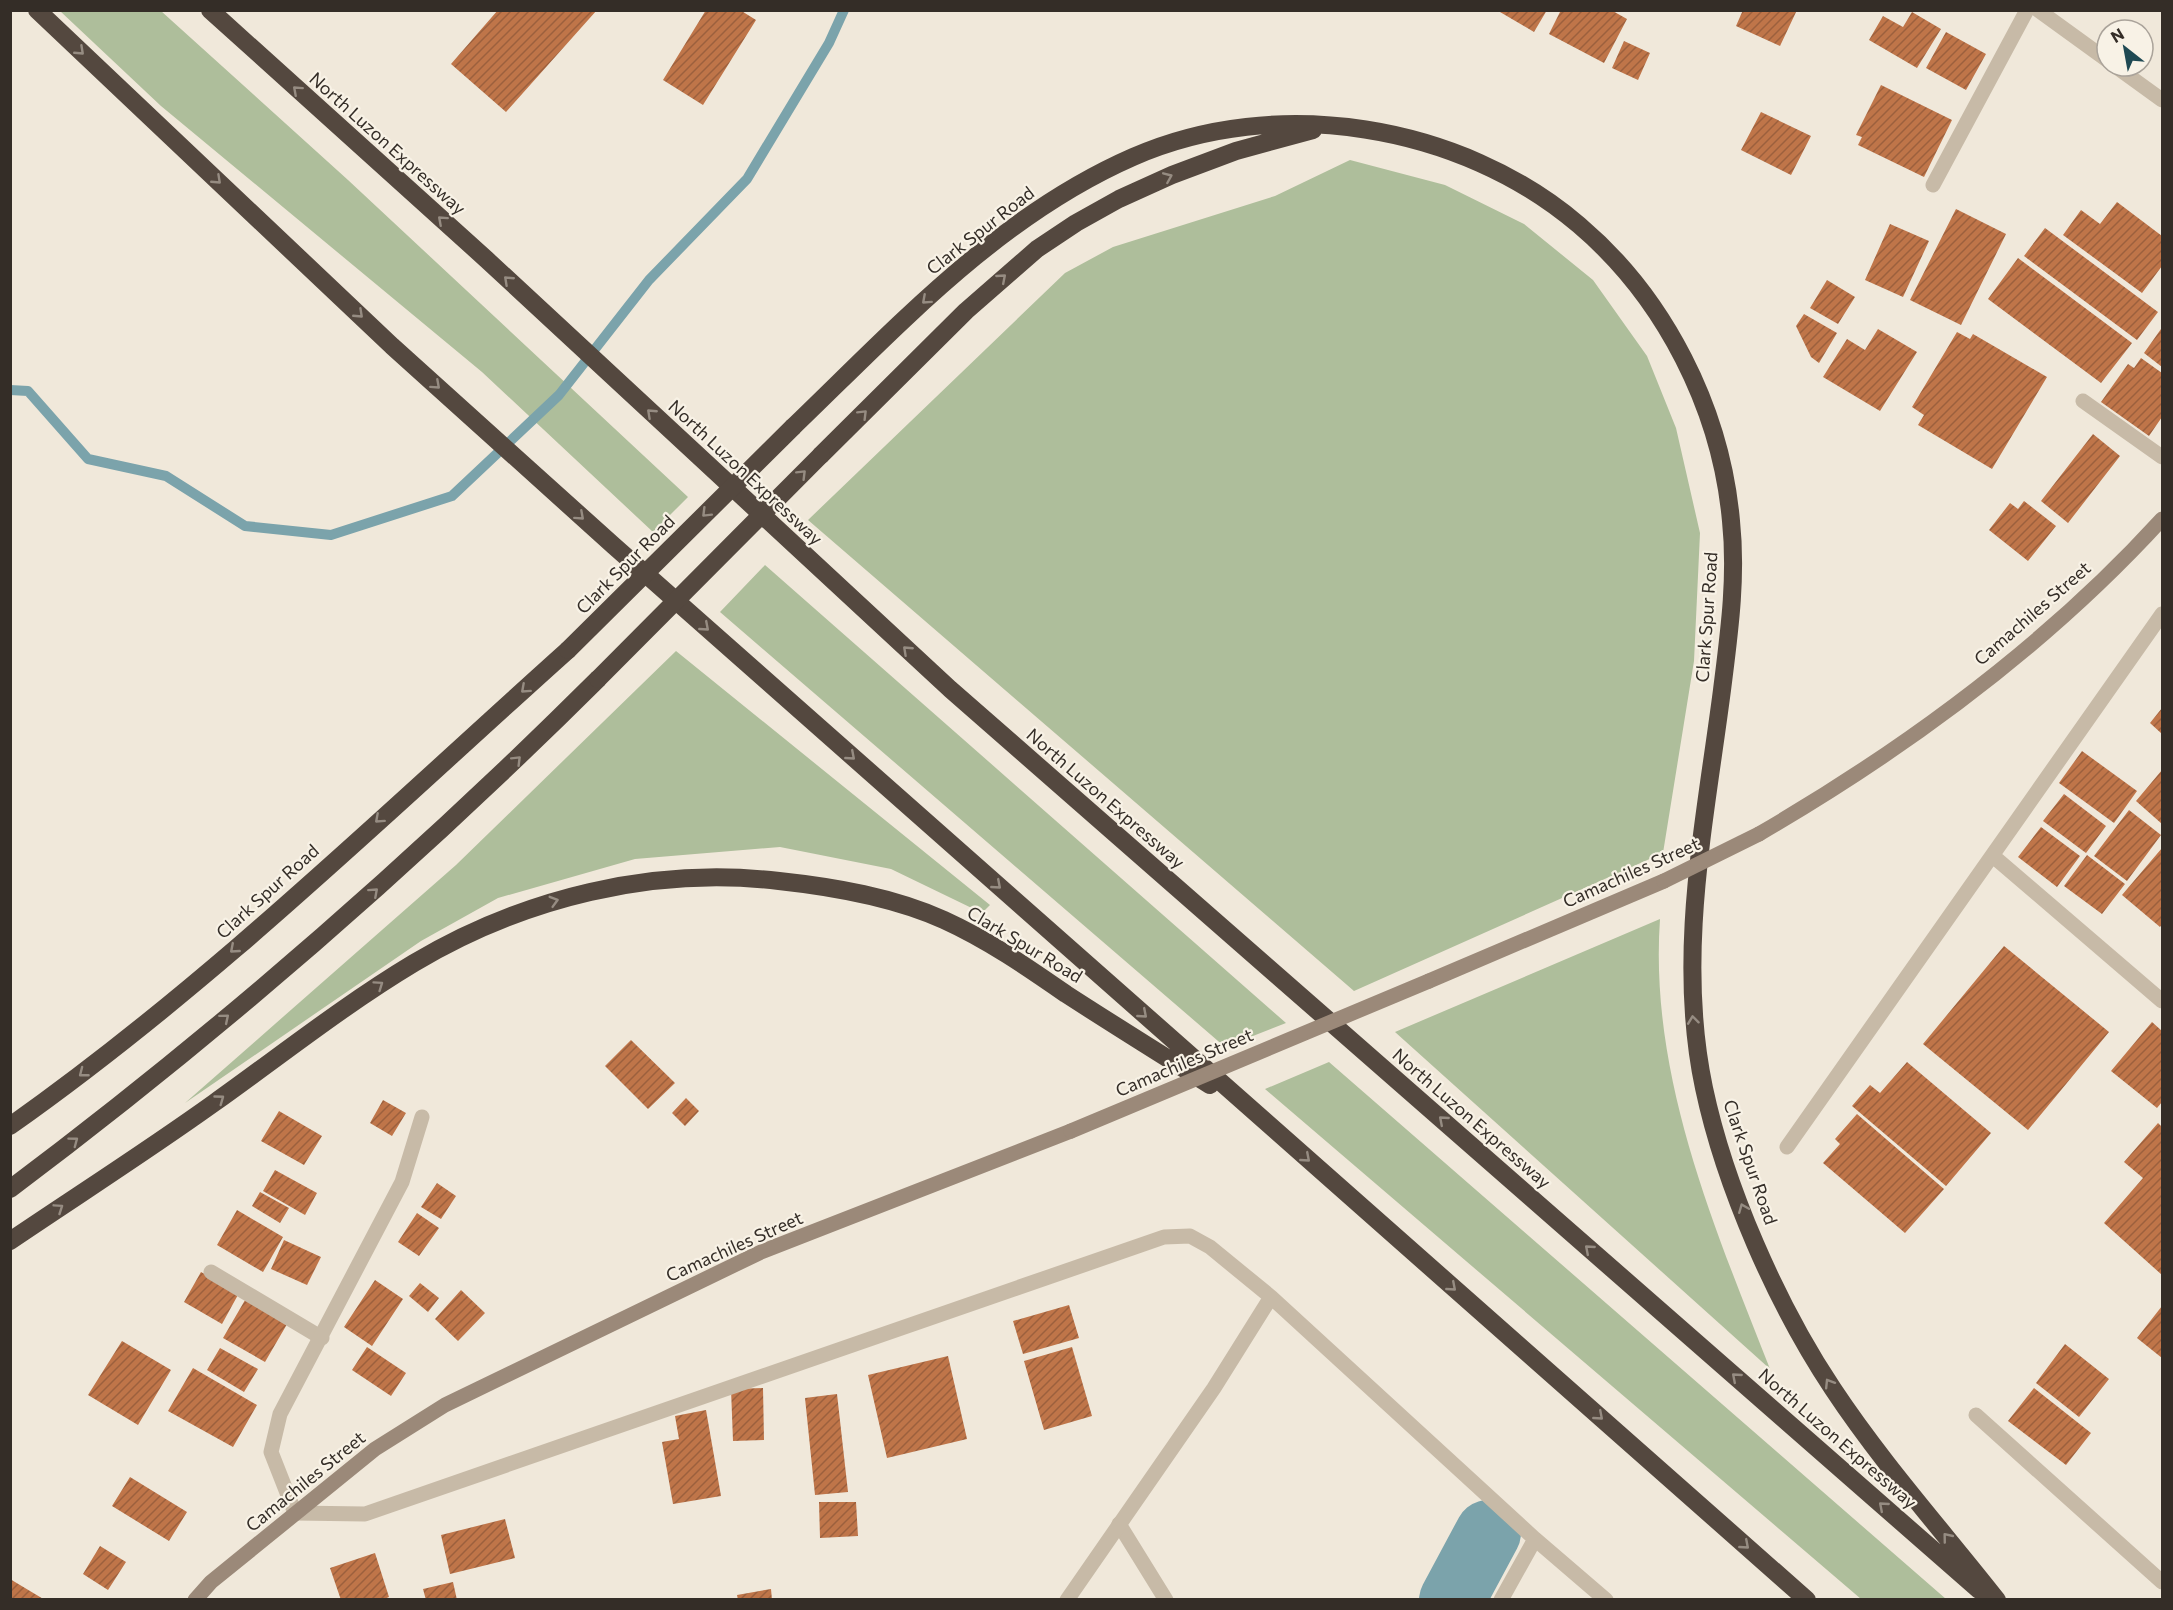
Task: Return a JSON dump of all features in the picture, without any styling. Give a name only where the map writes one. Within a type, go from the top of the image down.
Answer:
[{"type":"highway","points":[[37,10],[392,346],[614,546],[1807,1599]]},
{"type":"highway","name":"North Luzon Expressway","points":[[210,10],[486,259],[950,689],[1990,1599]]},
{"type":"highway","name":"Clark Spur Road","points":[[10,1126],[138,1030],[237,946],[568,650],[793,427],[970,260],[1021,220],[1100,172],[1140,153],[1181,140],[1223,130],[1259,125],[1330,125],[1365,129],[1428,145],[1495,172],[1550,202],[1601,245],[1628,277],[1671,335],[1688,368],[1718,445],[1731,519],[1733,558],[1732,609],[1694,902],[1691,962],[1691,1002],[1696,1046],[1714,1128],[1758,1246],[1805,1344],[1868,1438],[1997,1599]]},
{"type":"highway","points":[[10,1189],[169,1065],[339,923],[498,778],[821,455],[1003,277],[1037,249],[1076,223],[1172,175],[1236,151],[1330,125]]},
{"type":"highway","name":"Clark Spur Road","points":[[10,1240],[201,1112],[417,961],[478,929],[543,904],[576,895],[651,881],[728,877],[806,884],[893,902],[936,917],[1027,966],[1262,1119]]},
{"type":"street","points":[[1933,185],[2027,10]]},
{"type":"street","points":[[2038,10],[2095,51]]},
{"type":"street","points":[[2132,78],[2163,100]]},
{"type":"street","points":[[2083,401],[2163,457]]},
{"type":"street","name":"Camachiles Street","points":[[195,1599],[211,1582],[375,1449],[445,1405],[761,1252],[1071,1131],[1664,881],[1759,834],[1845,783],[1986,680],[2049,627],[2163,519]]},
{"type":"street","points":[[1787,1147],[2163,614]]},
{"type":"street","points":[[1993,856],[2163,1001]]},
{"type":"street","points":[[422,1117],[402,1182],[322,1338],[280,1414],[271,1452],[295,1513],[365,1514],[1164,1237],[1190,1236],[1210,1247],[1271,1297],[1535,1539],[1606,1599]]},
{"type":"street","points":[[211,1272],[322,1338]]},
{"type":"street","points":[[1067,1599],[1214,1388],[1271,1297]]},
{"type":"street","points":[[1976,1415],[2163,1582]]},
{"type":"street","points":[[1119,1524],[1166,1599]]},
{"type":"street","points":[[1501,1599],[1535,1539]]},
{"type":"green space","points":[[60,11],[161,11],[348,180],[688,497],[653,532],[482,372],[161,106]]},
{"type":"green space","points":[[1350,160],[1445,185],[1524,224],[1593,280],[1647,356],[1676,428],[1700,533],[1694,661],[1663,853],[1354,991],[808,520],[1065,273],[1113,247],[1275,196]]},
{"type":"green space","points":[[765,565],[1286,1023],[1225,1047],[720,612]]},
{"type":"green space","points":[[676,651],[990,905],[982,913],[891,869],[780,847],[635,859],[498,898],[421,941],[185,1103],[456,865]]},
{"type":"green space","points":[[1660,919],[1659,978],[1665,1035],[1675,1093],[1708,1205],[1770,1369],[1395,1032]]},
{"type":"green space","points":[[1329,1062],[1946,1599],[1861,1599],[1265,1089]]},
{"type":"building","points":[[498,10],[597,10],[506,112],[451,64]]},
{"type":"building","points":[[706,10],[740,10],[756,20],[703,105],[663,80]]},
{"type":"building","points":[[1501,10],[1547,10],[1534,32],[1500,12]]},
{"type":"building","points":[[1561,10],[1611,10],[1627,19],[1604,63],[1549,34]]},
{"type":"building","points":[[1743,10],[1797,10],[1780,46],[1736,26]]},
{"type":"building","points":[[1912,12],[1941,29],[1917,68],[1869,40],[1883,16],[1903,27]]},
{"type":"building","points":[[1946,32],[1986,54],[1966,90],[1926,68]]},
{"type":"building","points":[[1624,41],[1650,53],[1638,80],[1612,68]]},
{"type":"building","points":[[1881,85],[1952,120],[1924,177],[1858,145],[1862,137],[1856,135]]},
{"type":"building","points":[[1761,112],[1811,136],[1791,175],[1741,150]]},
{"type":"building","points":[[2117,202],[2162,236],[2162,266],[2142,293],[2063,235],[2081,210],[2100,224]]},
{"type":"building","points":[[1956,209],[2006,234],[1961,325],[1910,300]]},
{"type":"building","points":[[1890,224],[1929,241],[1903,297],[1865,280]]},
{"type":"building","points":[[2045,228],[2158,312],[2137,340],[2024,256]]},
{"type":"building","points":[[2018,258],[2132,343],[2101,383],[1988,299]]},
{"type":"building","points":[[1827,280],[1855,297],[1838,324],[1810,308]]},
{"type":"building","points":[[1804,314],[1837,333],[1819,363],[1811,357],[1796,326]]},
{"type":"building","points":[[1878,329],[1917,352],[1880,411],[1823,377],[1847,339],[1865,350]]},
{"type":"building","points":[[2161,329],[2162,331],[2162,367],[2144,353]]},
{"type":"building","points":[[1957,332],[1970,339],[1973,334],[2047,377],[1992,469],[1918,425],[1924,415],[1912,407]]},
{"type":"building","points":[[2141,358],[2162,373],[2162,417],[2149,436],[2101,402],[2128,364],[2134,368]]},
{"type":"building","points":[[2093,434],[2120,456],[2068,523],[2041,501]]},
{"type":"building","points":[[2024,501],[2056,526],[2028,561],[1989,530],[2010,503],[2018,509]]},
{"type":"building","points":[[2162,708],[2162,734],[2150,723]]},
{"type":"building","points":[[2082,751],[2137,791],[2114,823],[2059,783]]},
{"type":"building","points":[[2162,770],[2162,824],[2136,801]]},
{"type":"building","points":[[2064,794],[2106,826],[2086,853],[2043,821]]},
{"type":"building","points":[[2129,810],[2161,835],[2127,881],[2094,856]]},
{"type":"building","points":[[2041,827],[2080,856],[2057,887],[2018,857]]},
{"type":"building","points":[[2162,848],[2162,924],[2160,927],[2122,895]]},
{"type":"building","points":[[2087,855],[2125,884],[2102,914],[2064,886]]},
{"type":"building","points":[[2004,946],[2109,1032],[2028,1130],[1923,1044]]},
{"type":"building","points":[[2152,1022],[2162,1031],[2162,1102],[2157,1108],[2111,1071]]},
{"type":"building","points":[[631,1040],[675,1083],[648,1109],[605,1066]]},
{"type":"building","points":[[1907,1062],[1991,1133],[1946,1186],[1852,1106],[1870,1085],[1880,1093]]},
{"type":"building","points":[[686,1098],[699,1111],[685,1126],[672,1113]]},
{"type":"building","points":[[383,1100],[406,1113],[392,1136],[370,1123]]},
{"type":"building","points":[[279,1111],[322,1136],[304,1165],[261,1141]]},
{"type":"building","points":[[1857,1114],[1944,1189],[1905,1233],[1823,1163],[1840,1144],[1835,1139]]},
{"type":"building","points":[[2158,1123],[2162,1127],[2162,1275],[2104,1223],[2143,1178],[2124,1162]]},
{"type":"building","points":[[275,1170],[317,1193],[305,1215],[263,1191]]},
{"type":"building","points":[[437,1183],[456,1196],[441,1219],[421,1207]]},
{"type":"building","points":[[260,1192],[289,1208],[280,1223],[252,1206]]},
{"type":"building","points":[[237,1210],[283,1237],[263,1272],[217,1245]]},
{"type":"building","points":[[417,1213],[439,1228],[419,1256],[398,1242]]},
{"type":"building","points":[[284,1240],[321,1257],[307,1285],[271,1269]]},
{"type":"building","points":[[201,1272],[239,1293],[222,1324],[184,1302]]},
{"type":"building","points":[[375,1280],[403,1299],[372,1346],[344,1327]]},
{"type":"building","points":[[420,1283],[439,1298],[428,1312],[409,1296]]},
{"type":"building","points":[[461,1290],[485,1313],[458,1341],[435,1319]]},
{"type":"building","points":[[248,1295],[290,1319],[265,1362],[223,1338]]},
{"type":"building","points":[[1069,1305],[1079,1338],[1023,1354],[1013,1321]]},
{"type":"building","points":[[2162,1306],[2162,1358],[2137,1338]]},
{"type":"building","points":[[122,1341],[171,1370],[138,1425],[88,1395]]},
{"type":"building","points":[[2065,1344],[2109,1379],[2079,1417],[2036,1383]]},
{"type":"building","points":[[367,1347],[406,1373],[391,1396],[352,1370]]},
{"type":"building","points":[[1072,1347],[1092,1416],[1044,1430],[1024,1361]]},
{"type":"building","points":[[220,1348],[258,1369],[244,1392],[207,1370]]},
{"type":"building","points":[[948,1356],[967,1439],[887,1458],[868,1375]]},
{"type":"building","points":[[193,1368],[257,1405],[233,1447],[168,1411]]},
{"type":"building","points":[[763,1388],[764,1440],[733,1441],[731,1389]]},
{"type":"building","points":[[2034,1388],[2091,1433],[2066,1465],[2008,1421]]},
{"type":"building","points":[[837,1394],[848,1492],[815,1495],[805,1398]]},
{"type":"building","points":[[706,1410],[721,1496],[673,1504],[662,1442],[679,1439],[675,1416]]},
{"type":"building","points":[[130,1477],[187,1512],[169,1541],[112,1506]]},
{"type":"building","points":[[819,1502],[856,1502],[858,1536],[820,1538]]},
{"type":"building","points":[[505,1519],[515,1558],[450,1574],[441,1535]]},
{"type":"building","points":[[100,1546],[126,1562],[108,1590],[83,1574]]},
{"type":"building","points":[[375,1553],[389,1597],[382,1600],[341,1600],[330,1568]]},
{"type":"building","points":[[10,1579],[45,1600],[10,1600]]},
{"type":"building","points":[[453,1582],[457,1600],[426,1600],[423,1589]]},
{"type":"building","points":[[771,1589],[772,1600],[738,1600],[737,1595]]},
{"type":"waterway","points":[[10,390],[28,391],[88,459],[166,476],[245,526],[331,535],[452,496],[559,395],[649,280],[747,179],[829,43],[844,10]]},
{"type":"waterway","points":[[1452,1600],[1488,1533]]}]
